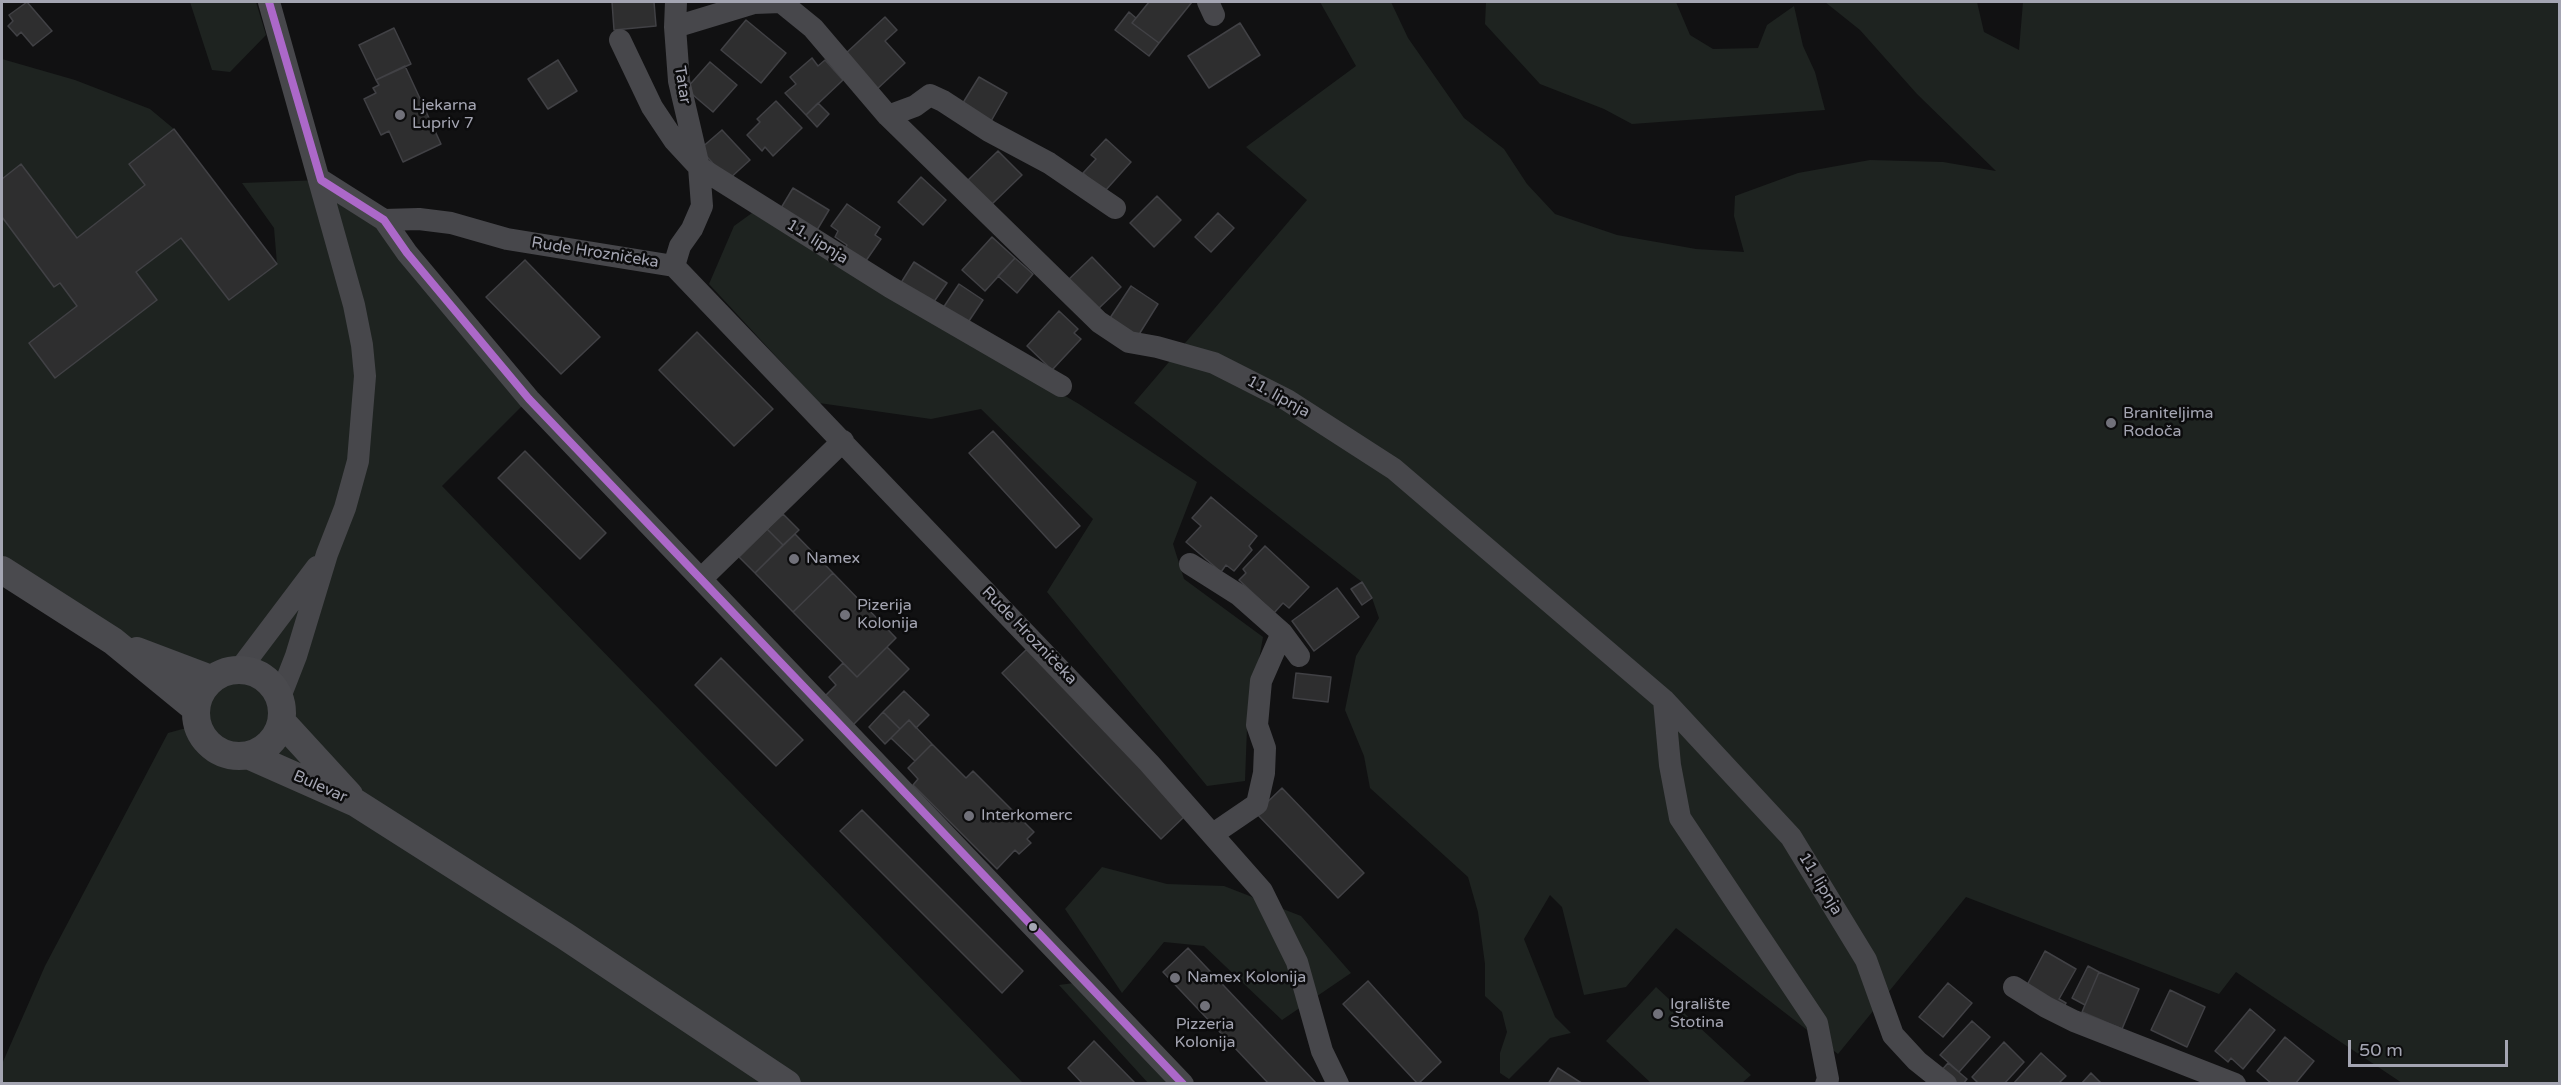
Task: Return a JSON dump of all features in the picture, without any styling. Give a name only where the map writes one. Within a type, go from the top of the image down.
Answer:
[{"type":"main road","points":[[2,570],[113,641],[196,709]]},
{"type":"main road","points":[[113,641],[211,679]]},
{"type":"main road","points":[[240,669],[256,673],[270,683],[281,709],[276,737],[265,749],[250,756],[233,757],[217,752],[204,740],[197,725],[196,709],[201,693],[211,679],[228,671],[240,669]]},
{"type":"main road","name":"Bulevar","points":[[281,709],[356,803]]},
{"type":"main road","name":"Bulevar","points":[[250,756],[356,803]]},
{"type":"main road","points":[[356,803],[565,936],[787,1083]]},
{"type":"street","points":[[269,2],[321,180],[354,305],[365,376],[358,461],[345,508],[327,554],[281,709]]},
{"type":"street","name":"Tatar","points":[[674,266],[680,246],[692,229],[702,206],[699,167],[679,81],[675,27],[676,2]]},
{"type":"street","name":"11. lipnja","points":[[675,27],[754,3],[781,2],[813,28],[888,116],[1099,322],[1129,342],[1157,347],[1225,369],[1287,400],[1395,469],[1664,700],[1791,837],[1866,960],[1893,1035],[1917,1062],[1946,1083]]},
{"type":"street","name":"Tatar","points":[[620,40],[652,107],[674,140],[699,167]]},
{"type":"street","points":[[888,116],[915,106],[930,95],[989,131],[1049,163],[1115,208]]},
{"type":"street","name":"11. lipnja","points":[[699,167],[879,281],[1061,386]]},
{"type":"street","points":[[321,180],[384,220],[407,253],[529,399],[1183,1083]]},
{"type":"street","name":"Rude Hrozničeka","points":[[384,220],[419,219],[451,223],[507,239],[674,266],[1149,763],[1262,891],[1297,962],[1323,1051],[1338,1083]]},
{"type":"street","points":[[701,579],[843,441]]},
{"type":"street","points":[[240,669],[327,554]]},
{"type":"street","points":[[1190,564],[1239,595],[1282,633],[1299,656]]},
{"type":"street","points":[[1213,834],[1257,804],[1264,773],[1265,748],[1257,725],[1261,681],[1282,633]]},
{"type":"street","points":[[1664,700],[1670,765],[1680,818],[1817,1023],[1828,1079],[1826,1083]]},
{"type":"street","points":[[2014,987],[2074,1021],[2235,1083]]},
{"type":"shaded area","points":[[190,2],[256,2],[266,35],[230,72],[212,70]]},
{"type":"shaded area","points":[[1320,2],[1391,2],[1408,38],[1464,118],[1504,149],[1527,184],[1555,214],[1617,235],[1696,249],[1744,252],[1734,216],[1735,196],[1798,173],[1870,160],[1943,162],[1996,171],[1917,94],[1860,30],[1825,2],[1977,2],[1984,32],[2019,50],[2023,2],[2559,2],[2559,1083],[2402,1083],[2236,972],[2219,994],[1966,897],[1838,1054],[1676,928],[1626,987],[1584,995],[1562,907],[1550,895],[1524,939],[1555,1017],[1571,1033],[1550,1038],[1509,1079],[1500,1073],[1500,1053],[1507,1032],[1502,1012],[1485,996],[1485,964],[1478,912],[1468,877],[1370,788],[1364,756],[1345,710],[1356,656],[1379,618],[1372,598],[1362,582],[1134,403],[1307,200],[1246,147],[1356,66]]},
{"type":"shaded area","points":[[1486,2],[1676,2],[1690,35],[1713,49],[1758,48],[1767,25],[1794,6],[1803,46],[1815,72],[1825,110],[1632,124],[1604,109],[1540,84],[1485,24]]},
{"type":"shaded area","points":[[2,59],[75,80],[150,109],[174,129],[145,185],[77,238],[21,165],[2,179]]},
{"type":"shaded area","points":[[321,180],[384,220],[529,399],[442,486],[1023,1083],[2,1083],[2,1064],[45,966],[168,733],[197,725],[196,709],[2,570],[2,217],[54,286],[60,283],[77,306],[29,343],[55,377],[157,300],[136,272],[181,238],[229,300],[277,264],[274,228],[242,183]]},
{"type":"shaded area","points":[[752,213],[1079,404],[1197,482],[1173,544],[1184,579],[1263,637],[1247,728],[1245,781],[1207,786],[1047,592],[1093,519],[981,409],[931,419],[819,403],[709,284],[734,226]]},
{"type":"shaded area","points":[[1102,867],[1167,884],[1224,886],[1301,916],[1351,973],[1282,1020],[1204,946],[1164,942],[1122,993],[1065,909]]},
{"type":"shaded area","points":[[1074,983],[1172,1083],[1148,1083],[1059,985]]},
{"type":"shaded area","name":"Igralište Stotina","points":[[1656,987],[1751,1075],[1742,1083],[1651,1083],[1606,1041]]},
{"type":"building","points":[[27,2],[52,31],[33,46],[21,32],[17,36],[8,26],[13,21],[9,15]]},
{"type":"building","points":[[612,2],[654,2],[656,26],[614,30]]},
{"type":"building","points":[[1149,2],[1192,2],[1159,43],[1132,23]]},
{"type":"building","points":[[1129,12],[1136,18],[1132,23],[1159,43],[1149,56],[1115,30]]},
{"type":"building","points":[[885,17],[897,30],[885,41],[905,63],[876,90],[844,55]]},
{"type":"building","points":[[746,20],[786,53],[761,83],[721,50]]},
{"type":"building","points":[[1240,23],[1260,55],[1209,88],[1188,56]]},
{"type":"building","points":[[394,28],[411,64],[376,80],[359,45]]},
{"type":"building","points":[[812,58],[818,66],[825,60],[843,80],[806,115],[785,93],[796,84],[790,77]]},
{"type":"building","points":[[558,60],[577,91],[548,109],[528,79]]},
{"type":"building","points":[[710,62],[737,85],[713,112],[686,89]]},
{"type":"building","name":"Ljekarna Lupriv 7","points":[[405,66],[441,144],[403,162],[389,131],[381,135],[364,99],[376,93],[373,88],[379,85],[376,80]]},
{"type":"building","points":[[979,77],[1007,93],[990,123],[961,106]]},
{"type":"building","points":[[776,101],[802,128],[773,156],[765,147],[762,151],[747,135],[760,122],[757,119]]},
{"type":"building","points":[[818,103],[829,114],[817,127],[806,115]]},
{"type":"building","points":[[174,129],[277,264],[229,300],[181,238],[136,272],[157,300],[55,378],[29,343],[77,306],[60,283],[54,287],[2,217],[2,179],[21,164],[77,238],[145,185],[129,164]]},
{"type":"building","points":[[722,130],[750,160],[728,180],[700,149]]},
{"type":"building","points":[[1106,139],[1131,162],[1104,192],[1083,173],[1096,159],[1091,155]]},
{"type":"building","points":[[998,151],[1022,175],[990,206],[967,181]]},
{"type":"building","points":[[921,177],[946,200],[923,225],[898,202]]},
{"type":"building","points":[[793,188],[829,210],[814,235],[778,213]]},
{"type":"building","points":[[1157,196],[1181,220],[1154,247],[1130,223]]},
{"type":"building","points":[[847,204],[880,227],[875,235],[881,239],[863,265],[843,251],[847,245],[835,237],[838,231],[831,226]]},
{"type":"building","points":[[1218,213],[1234,228],[1211,252],[1195,237]]},
{"type":"building","points":[[992,237],[1015,258],[985,291],[962,270]]},
{"type":"building","points":[[1092,257],[1121,287],[1096,311],[1067,281]]},
{"type":"building","points":[[1015,258],[1033,274],[1017,293],[998,276]]},
{"type":"building","points":[[525,260],[600,337],[561,374],[486,297]]},
{"type":"building","points":[[914,262],[947,283],[931,306],[899,286]]},
{"type":"building","points":[[959,284],[983,300],[965,327],[941,311]]},
{"type":"building","points":[[1131,286],[1158,304],[1138,336],[1110,318]]},
{"type":"building","points":[[1059,311],[1078,329],[1074,333],[1081,339],[1052,370],[1027,346]]},
{"type":"building","points":[[697,332],[773,409],[734,446],[659,370]]},
{"type":"building","points":[[993,431],[1080,526],[1056,548],[969,453]]},
{"type":"building","points":[[525,451],[606,533],[580,559],[498,478]]},
{"type":"building","points":[[1211,497],[1257,536],[1249,546],[1252,550],[1234,571],[1226,565],[1221,572],[1186,542],[1201,526],[1192,518]]},
{"type":"building","points":[[783,514],[799,530],[783,545],[767,529]]},
{"type":"building","points":[[767,529],[783,545],[755,573],[739,557]]},
{"type":"building","points":[[795,534],[833,573],[793,612],[755,573]]},
{"type":"building","points":[[1265,546],[1309,587],[1289,608],[1283,603],[1274,613],[1239,580],[1246,573],[1243,569]]},
{"type":"building","points":[[833,573],[896,638],[857,677],[793,612]]},
{"type":"building","points":[[1362,582],[1372,598],[1362,605],[1351,589]]},
{"type":"building","points":[[1337,588],[1359,617],[1314,651],[1292,621]]},
{"type":"building","points":[[887,647],[909,669],[852,726],[824,697],[836,685],[829,677],[843,663],[857,677]]},
{"type":"building","points":[[1027,649],[1186,815],[1161,839],[1002,673]]},
{"type":"building","points":[[721,658],[803,740],[776,766],[695,685]]},
{"type":"building","points":[[1296,673],[1331,677],[1328,702],[1293,698]]},
{"type":"building","points":[[904,691],[929,715],[916,728],[909,720],[900,729],[883,712]]},
{"type":"building","points":[[883,712],[900,729],[885,744],[869,727]]},
{"type":"building","points":[[909,720],[932,744],[915,761],[891,738]]},
{"type":"building","points":[[932,744],[966,778],[973,771],[1034,832],[1027,839],[1031,843],[1019,854],[1015,850],[997,869],[913,785],[918,779],[908,768]]},
{"type":"building","points":[[1282,788],[1364,873],[1338,898],[1256,813]]},
{"type":"building","points":[[862,810],[1023,971],[1002,993],[840,831]]},
{"type":"building","points":[[1188,948],[1317,1084],[1269,1084],[1163,972]]},
{"type":"building","points":[[2045,951],[2076,969],[2059,999],[2066,1003],[2063,1008],[2026,987]]},
{"type":"building","points":[[2088,966],[2099,972],[2085,1005],[2072,998]]},
{"type":"building","points":[[2099,972],[2139,989],[2122,1029],[2082,1012]]},
{"type":"building","points":[[1368,981],[1441,1062],[1418,1084],[1343,1004]]},
{"type":"building","points":[[1948,983],[1972,1003],[1943,1037],[1919,1017]]},
{"type":"building","points":[[2170,990],[2205,1007],[2187,1047],[2151,1030]]},
{"type":"building","points":[[2250,1009],[2275,1030],[2243,1069],[2231,1058],[2228,1062],[2215,1051]]},
{"type":"building","points":[[1972,1021],[1990,1037],[1959,1072],[1940,1055]]},
{"type":"building","points":[[2285,1037],[2314,1061],[2295,1084],[2272,1084],[2257,1071]]},
{"type":"building","points":[[1094,1041],[1136,1084],[1083,1084],[1068,1068]]},
{"type":"building","points":[[2004,1042],[2024,1062],[2004,1084],[1979,1084],[1972,1077]]},
{"type":"building","points":[[2041,1053],[2066,1076],[2058,1084],[2013,1084]]},
{"type":"building","points":[[1948,1063],[1967,1079],[1963,1084],[1952,1084],[1940,1072]]},
{"type":"building","points":[[1558,1068],[1583,1084],[1548,1084]]},
{"type":"building","points":[[2091,1073],[2102,1084],[2081,1084]]},
{"type":"transit line","points":[[269,2],[321,180],[384,220],[407,253],[529,399],[1183,1084]]},
{"type":"place","name":"Ljekarna Lupriv 7","points":[[400,115]]},
{"type":"place","name":"Braniteljima Rodoča","points":[[2111,423]]},
{"type":"place","name":"Namex","points":[[794,559]]},
{"type":"place","name":"Pizerija Kolonija","points":[[845,615]]},
{"type":"place","name":"Interkomerc","points":[[969,816]]},
{"type":"place","name":"Namex Kolonija","points":[[1175,978]]},
{"type":"place","name":"Pizzeria Kolonija","points":[[1205,1006]]},
{"type":"place","name":"Igralište Stotina","points":[[1658,1014]]}]
